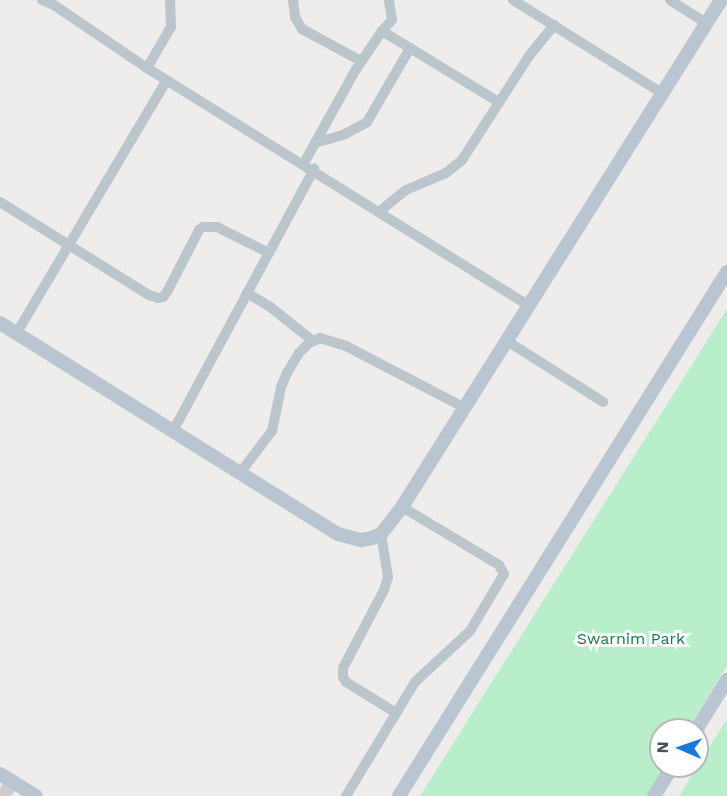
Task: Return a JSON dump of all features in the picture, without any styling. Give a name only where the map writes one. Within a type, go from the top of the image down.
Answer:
[{"type":"street","points":[[42,0],[54,4],[147,68],[314,169],[530,306]]},
{"type":"street","points":[[147,68],[171,27],[170,0]]},
{"type":"street","points":[[293,0],[295,17],[302,29],[361,61]]},
{"type":"street","points":[[304,163],[361,61],[392,20],[389,0]]},
{"type":"street","points":[[513,0],[662,93]]},
{"type":"street","points":[[670,0],[706,23]]},
{"type":"street","points":[[0,323],[348,539],[361,540],[381,534],[402,507],[530,306],[721,0]]},
{"type":"street","points":[[381,211],[406,190],[454,167],[529,56],[554,26]]},
{"type":"street","points":[[382,32],[499,102]]},
{"type":"street","points":[[315,143],[343,135],[367,122],[410,48]]},
{"type":"street","points":[[16,333],[166,80]]},
{"type":"street","points":[[173,431],[314,169]]},
{"type":"street","points":[[0,202],[148,295],[158,298],[163,297],[167,292],[199,230],[204,227],[217,227],[269,252]]},
{"type":"street","points":[[399,796],[727,272]]},
{"type":"street","points":[[247,293],[269,306],[313,341]]},
{"type":"street","points":[[240,472],[272,431],[286,373],[299,353],[320,338],[346,346],[465,408]]},
{"type":"street","points":[[507,341],[603,402]]},
{"type":"street","points":[[346,796],[415,682],[470,631],[501,583],[504,574],[499,565],[402,507]]},
{"type":"street","points":[[381,534],[388,577],[384,590],[343,668],[343,677],[346,682],[396,714]]},
{"type":"street","points":[[703,718],[727,680]]},
{"type":"street","points":[[0,774],[36,796]]},
{"type":"street","points":[[654,796],[665,778]]},
{"type":"green space","name":"Swarnim Park","points":[[727,309],[727,666],[694,718],[649,718],[649,778],[658,778],[647,796],[420,796]]},
{"type":"green space","points":[[727,719],[727,796],[679,796],[690,778],[709,778],[709,748]]},
{"type":"tunnel","points":[[0,788],[13,796]]}]
